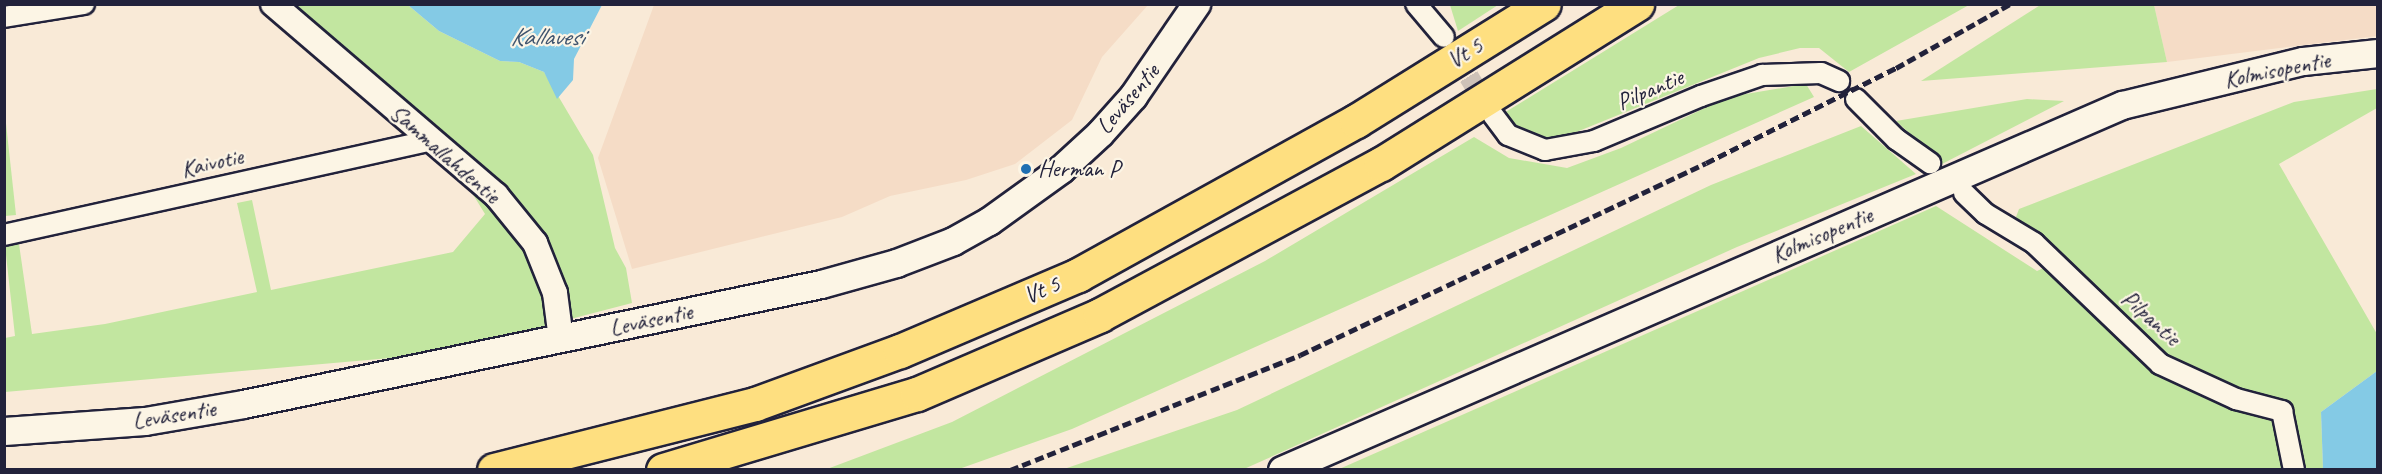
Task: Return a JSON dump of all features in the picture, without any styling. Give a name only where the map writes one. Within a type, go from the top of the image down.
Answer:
[{"type":"highway","name":"Vt 5","points":[[494,470],[756,404],[900,351],[1078,275],[1356,121],[1544,4]]},
{"type":"highway","name":"Vt 5","points":[[663,470],[917,394],[1100,315],[1381,164],[1637,4]]},
{"type":"main road","name":"Leväsentie","points":[[4,431],[145,422],[561,339],[821,284],[896,263],[953,241],[1026,197],[1100,134],[1160,61],[1196,4]]},
{"type":"main road","name":"Kolmisopentie","points":[[1282,470],[2122,105],[2302,61],[2378,53]]},
{"type":"street","points":[[4,17],[84,4]]},
{"type":"street","name":"Sammallahdentie","points":[[273,4],[496,195],[535,243],[555,293],[561,339]]},
{"type":"street","points":[[1416,4],[1444,37]]},
{"type":"street","name":"Pilpantie","points":[[1493,115],[1508,135],[1545,150],[1594,141],[1701,96],[1762,75],[1821,73],[1839,81]]},
{"type":"street","points":[[1856,99],[1896,139],[1930,163]]},
{"type":"street","name":"Kaivotie","points":[[4,235],[431,140]]},
{"type":"street","name":"Pilpantie","points":[[1964,193],[1986,214],[2034,243],[2160,364],[2236,399],[2282,411],[2294,470]]},
{"type":"shaded area","points":[[654,4],[1148,5],[1102,57],[1072,120],[1015,164],[966,180],[890,196],[842,217],[632,269],[598,158]]},
{"type":"shaded area","points":[[2154,5],[2377,5],[2377,36],[2167,62]]},
{"type":"green space","points":[[1450,4],[1498,5],[1458,31]]},
{"type":"green space","points":[[2042,4],[2154,5],[2167,62],[1921,81]]},
{"type":"green space","points":[[280,5],[408,5],[439,31],[500,61],[519,62],[544,72],[593,155],[615,248],[626,268],[632,303],[436,354],[5,392],[5,338],[15,336],[5,246],[19,244],[32,334],[105,324],[257,292],[237,203],[252,200],[271,290],[453,252],[485,214],[434,131]]},
{"type":"green space","points":[[1679,5],[1969,5],[1849,72],[1819,48],[1800,48],[1759,58],[1564,137],[1540,140],[1518,131],[1504,113]]},
{"type":"green space","points":[[1806,84],[1814,97],[1072,429],[959,469],[827,469],[952,422],[1265,261],[1474,137],[1509,158],[1567,168],[1621,148],[1728,97]]},
{"type":"green space","points":[[2377,89],[2377,108],[2279,164],[2377,334],[2377,371],[2321,412],[2323,469],[1337,470],[1936,206],[2037,271],[2063,259],[2016,217],[2019,209],[2294,102]]},
{"type":"green space","points":[[2027,99],[2064,101],[1942,164],[1896,121]]},
{"type":"green space","points":[[4,105],[16,215],[5,216],[4,216]]},
{"type":"green space","points":[[1861,126],[1916,174],[1737,247],[1244,469],[1064,469],[1237,410],[1711,185]]},
{"type":"water","name":"Kallavesi","points":[[408,5],[602,5],[574,59],[573,80],[557,99],[544,72],[519,62],[500,61],[439,31]]},
{"type":"water","points":[[2377,371],[2377,469],[2323,469],[2321,412]]},
{"type":"tunnel","points":[[1453,51],[1488,108]]},
{"type":"railway","points":[[1010,470],[1300,355],[1706,163],[1896,68],[2010,4]]},
{"type":"place","name":"Herman P","points":[[1026,169]]}]
